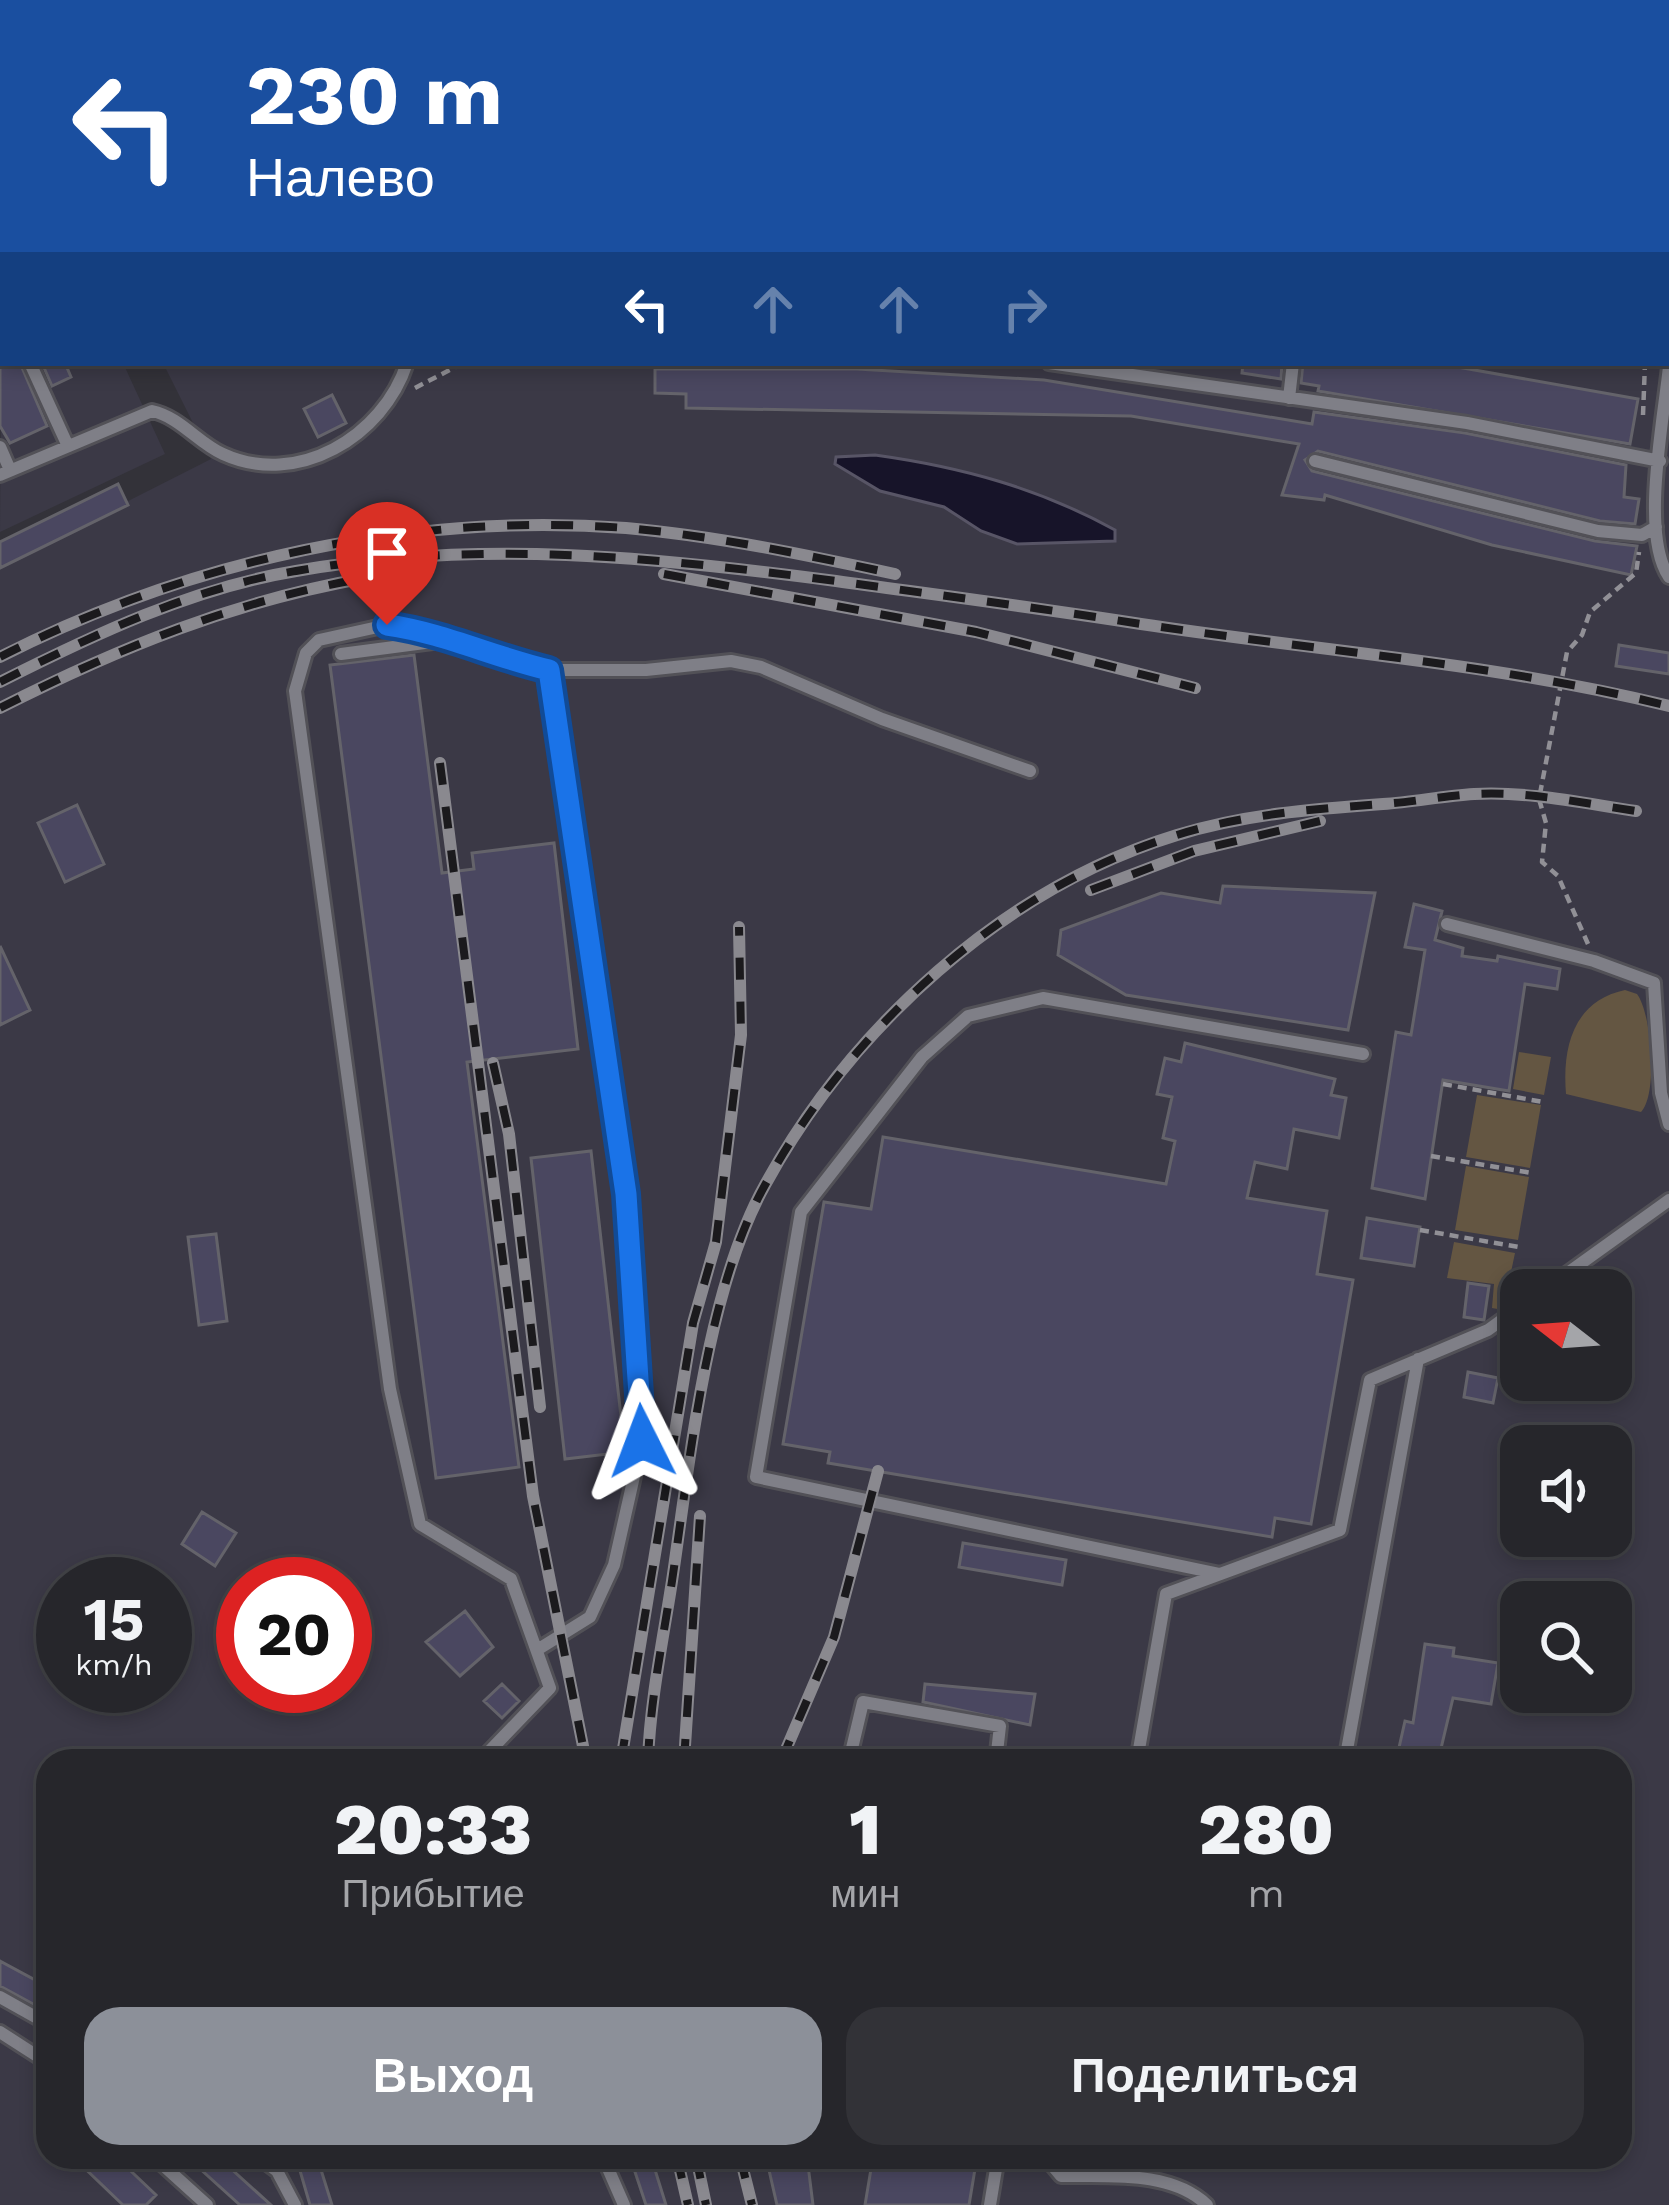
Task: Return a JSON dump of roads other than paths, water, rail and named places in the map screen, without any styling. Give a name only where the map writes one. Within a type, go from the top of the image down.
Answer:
[{"type":"lane","points":[[31,366],[67,444]]},
{"type":"lane","points":[[0,447],[5,473],[152,411],[224,454],[278,468],[302,466],[328,453],[389,402],[406,366]]},
{"type":"lane","points":[[1070,366],[1467,423],[1660,461]]},
{"type":"lane","points":[[1289,398],[1293,366]]},
{"type":"lane","points":[[1669,366],[1657,526],[1660,564],[1669,577]]},
{"type":"lane","points":[[1315,460],[1598,531],[1642,535],[1657,526]]},
{"type":"lane","points":[[492,1749],[550,1688],[512,1580],[420,1524],[390,1389],[296,691],[306,653],[319,640],[387,625],[456,639],[499,659],[549,670],[646,670],[731,661],[761,667],[882,719],[1030,771]]},
{"type":"lane","points":[[341,654],[456,639]]},
{"type":"lane","points":[[537,1650],[590,1617],[614,1565],[642,1441],[626,1194],[549,670]]},
{"type":"lane","points":[[1447,924],[1594,961],[1654,983],[1661,1093],[1669,1124]]},
{"type":"lane","points":[[1220,1574],[756,1477],[801,1212],[922,1057],[968,1016],[1042,998],[1363,1054]]},
{"type":"lane","points":[[1573,1269],[1669,1200]]},
{"type":"lane","points":[[1139,1749],[1166,1594],[1340,1530],[1370,1380],[1500,1321]]},
{"type":"lane","points":[[1347,1749],[1418,1359]]},
{"type":"lane","points":[[852,1749],[863,1702],[1000,1726],[997,1749]]},
{"type":"lane","points":[[0,1997],[36,2017]]},
{"type":"lane","points":[[0,2032],[36,2054]]},
{"type":"lane","points":[[167,2169],[207,2205]]},
{"type":"lane","points":[[274,2169],[295,2205]]},
{"type":"lane","points":[[608,2169],[624,2205]]},
{"type":"lane","points":[[990,2205],[996,2169]]},
{"type":"lane","points":[[1055,2169],[1061,2176],[1143,2178],[1196,2194],[1207,2205]]},
{"type":"railway","points":[[0,657],[73,623],[225,569],[384,536],[464,528],[545,525],[660,531],[895,574]]},
{"type":"railway","points":[[0,682],[144,615],[257,579],[364,561],[499,554],[633,559],[836,581],[1472,668],[1669,706]]},
{"type":"railway","points":[[664,574],[976,632],[1195,688]]},
{"type":"railway","points":[[0,708],[178,629],[270,600],[365,578]]},
{"type":"railway","points":[[440,763],[533,1496],[584,1749]]},
{"type":"railway","points":[[649,1749],[694,1431],[728,1275],[765,1185],[800,1127],[887,1019],[938,971],[1051,890],[1113,859],[1177,835],[1279,813],[1474,794],[1535,796],[1636,811]]},
{"type":"railway","points":[[1091,890],[1194,851],[1320,821]]},
{"type":"railway","points":[[623,1749],[693,1323],[716,1242],[741,1035],[739,927]]},
{"type":"railway","points":[[493,1063],[509,1134],[540,1407]]},
{"type":"railway","points":[[786,1749],[834,1637],[878,1471]]},
{"type":"railway","points":[[685,1749],[700,1516]]},
{"type":"railway","points":[[680,2169],[688,2205]]},
{"type":"railway","points":[[698,2169],[706,2205]]},
{"type":"railway","points":[[743,2169],[752,2205]]}]
